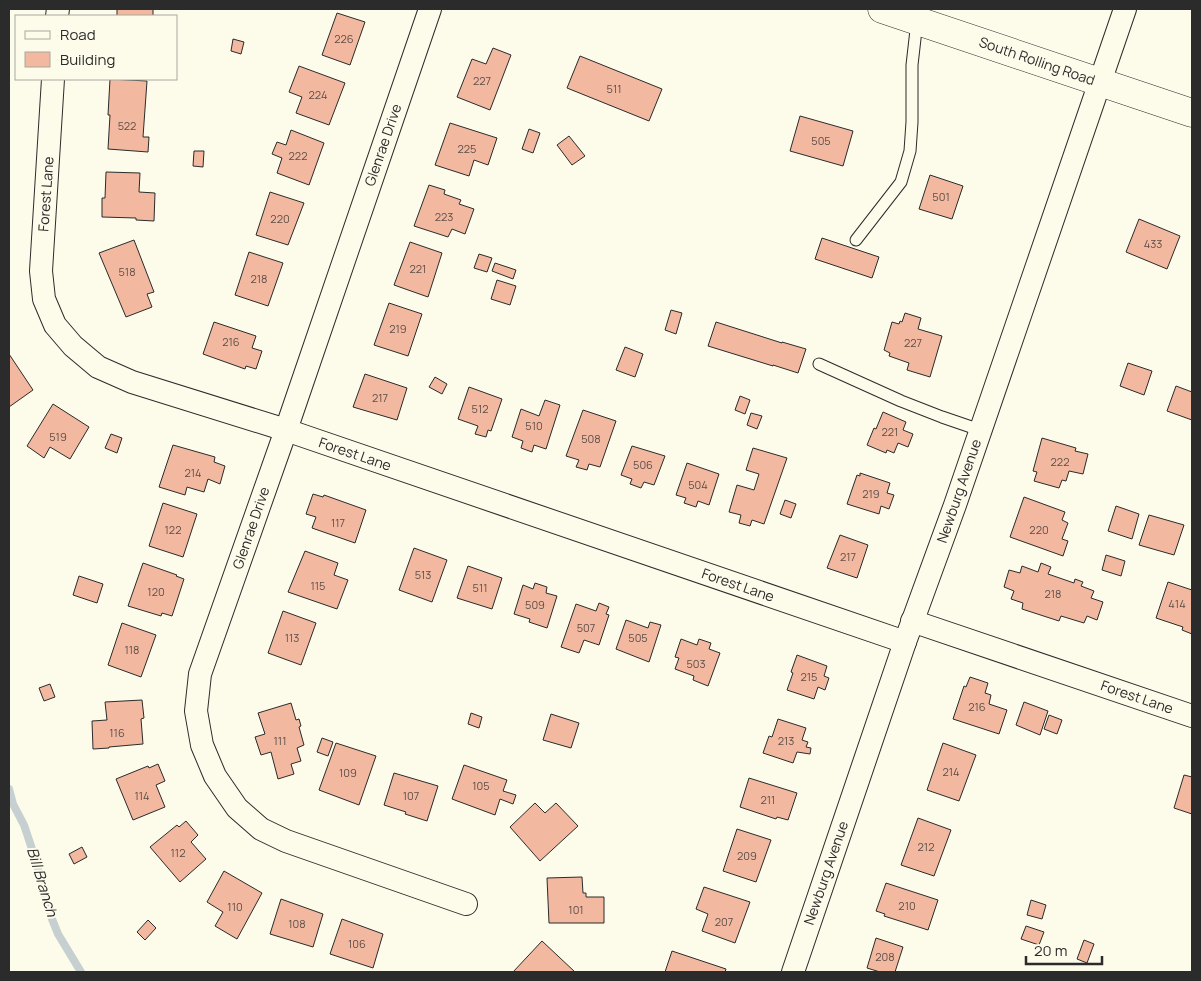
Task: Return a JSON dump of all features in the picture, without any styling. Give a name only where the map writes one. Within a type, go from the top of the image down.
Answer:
[{"type":"main road","name":"South Rolling Road","points":[[882,9],[1192,113]]},
{"type":"street","name":"Glenrae Drive","points":[[430,9],[286,430],[200,674],[196,711],[202,745],[215,776],[237,808],[261,829],[286,841],[466,904]]},
{"type":"street","name":"Newburg Avenue","points":[[793,972],[904,642],[980,430],[1125,9]]},
{"type":"street","name":"Forest Lane","points":[[53,80],[41,270],[44,299],[55,325],[73,346],[98,366],[132,382],[286,430],[904,642]]},
{"type":"street","name":"Forest Lane","points":[[912,621],[1192,716]]},
{"type":"lane","points":[[856,240],[901,182],[910,152],[912,65],[917,21]]},
{"type":"lane","points":[[819,364],[901,401],[980,430]]},
{"type":"building","points":[[117,9],[153,9],[153,15],[117,15]]},
{"type":"building","points":[[337,13],[365,22],[350,65],[322,55]]},
{"type":"building","points":[[233,39],[244,42],[241,54],[231,51]]},
{"type":"building","points":[[493,48],[511,55],[490,110],[457,97],[472,59],[486,64]]},
{"type":"building","points":[[580,56],[662,89],[649,121],[567,88]]},
{"type":"building","points":[[299,66],[345,83],[329,125],[296,113],[302,97],[289,92]]},
{"type":"building","points":[[110,80],[147,81],[143,137],[149,137],[148,152],[108,149],[110,115],[108,115]]},
{"type":"building","points":[[800,116],[853,131],[843,166],[790,151]]},
{"type":"building","points":[[450,123],[497,138],[488,165],[474,160],[469,176],[435,165]]},
{"type":"building","points":[[529,129],[540,133],[533,153],[522,149]]},
{"type":"building","points":[[291,130],[324,143],[309,185],[277,173],[282,158],[272,154],[277,142],[286,145]]},
{"type":"building","points":[[569,136],[585,156],[572,165],[557,145]]},
{"type":"building","points":[[194,151],[204,151],[203,167],[193,166]]},
{"type":"building","points":[[106,172],[140,173],[139,192],[155,193],[154,221],[136,220],[136,218],[102,217],[102,198],[105,198]]},
{"type":"building","points":[[930,175],[963,186],[952,219],[919,209]]},
{"type":"building","points":[[429,185],[445,190],[444,194],[461,200],[459,204],[474,209],[465,234],[452,229],[448,237],[414,226]]},
{"type":"building","points":[[270,192],[304,203],[288,245],[256,235]]},
{"type":"building","points":[[1139,219],[1180,236],[1167,269],[1126,252]]},
{"type":"building","points":[[822,238],[879,257],[872,278],[815,259]]},
{"type":"building","points":[[134,240],[154,292],[147,294],[152,307],[126,317],[99,253]]},
{"type":"building","points":[[410,242],[442,253],[428,297],[394,285]]},
{"type":"building","points":[[249,252],[283,263],[268,306],[235,295]]},
{"type":"building","points":[[479,254],[492,258],[487,272],[474,268]]},
{"type":"building","points":[[495,263],[516,270],[513,279],[492,271]]},
{"type":"building","points":[[497,280],[516,286],[510,305],[491,299]]},
{"type":"building","points":[[389,303],[422,314],[408,356],[374,345]]},
{"type":"building","points":[[671,310],[682,313],[676,334],[665,330]]},
{"type":"building","points":[[905,313],[921,318],[918,329],[942,336],[930,377],[907,370],[909,363],[889,356],[890,353],[884,350],[892,322],[899,324],[900,321],[902,322]]},
{"type":"building","points":[[214,322],[256,336],[252,348],[262,351],[256,369],[246,366],[245,369],[203,354]]},
{"type":"building","points":[[716,322],[806,349],[798,373],[708,346]]},
{"type":"building","points":[[625,347],[643,354],[635,377],[616,370]]},
{"type":"building","points":[[9,354],[33,390],[9,407]]},
{"type":"building","points":[[1128,363],[1152,371],[1144,395],[1120,386]]},
{"type":"building","points":[[365,374],[407,388],[397,420],[353,407]]},
{"type":"building","points":[[435,377],[447,384],[442,394],[429,387]]},
{"type":"building","points":[[1176,386],[1192,392],[1192,420],[1167,411]]},
{"type":"building","points":[[469,387],[502,399],[491,431],[488,430],[486,437],[475,434],[478,426],[458,419]]},
{"type":"building","points":[[740,396],[750,400],[745,414],[735,410]]},
{"type":"building","points":[[545,400],[560,405],[546,449],[534,445],[532,452],[521,448],[523,441],[512,437],[521,409],[539,416]]},
{"type":"building","points":[[53,404],[89,427],[70,459],[50,447],[44,458],[27,446]]},
{"type":"building","points":[[583,410],[616,421],[600,467],[589,464],[587,470],[576,467],[579,460],[566,456]]},
{"type":"building","points":[[883,412],[906,422],[903,430],[913,434],[908,447],[898,443],[894,453],[887,450],[886,453],[867,445]]},
{"type":"building","points":[[751,413],[762,416],[757,429],[747,425]]},
{"type":"building","points":[[111,434],[122,438],[117,453],[105,448]]},
{"type":"building","points":[[1042,438],[1076,448],[1075,451],[1088,454],[1083,474],[1069,471],[1066,481],[1062,480],[1059,488],[1034,481],[1037,472],[1033,471]]},
{"type":"building","points":[[173,445],[215,457],[214,462],[225,466],[220,484],[208,479],[204,492],[187,487],[185,495],[159,487]]},
{"type":"building","points":[[632,446],[665,456],[654,485],[644,482],[641,488],[630,484],[632,479],[621,475]]},
{"type":"building","points":[[753,448],[787,458],[764,524],[752,520],[750,526],[739,523],[741,515],[729,512],[737,485],[754,490],[759,474],[746,470]]},
{"type":"building","points":[[687,463],[719,474],[709,505],[698,501],[696,507],[684,503],[686,498],[676,495]]},
{"type":"building","points":[[860,473],[890,483],[887,493],[894,495],[889,509],[881,506],[879,514],[847,504],[857,475],[860,476]]},
{"type":"building","points":[[313,494],[323,497],[324,495],[366,510],[355,543],[312,528],[316,517],[306,514]]},
{"type":"building","points":[[1024,497],[1065,512],[1062,520],[1068,523],[1062,539],[1068,541],[1063,556],[1010,537]]},
{"type":"building","points":[[785,500],[796,504],[791,518],[780,514]]},
{"type":"building","points":[[163,503],[197,514],[183,557],[149,546]]},
{"type":"building","points":[[1116,506],[1139,514],[1132,539],[1108,531]]},
{"type":"building","points":[[1149,515],[1184,525],[1174,555],[1139,545]]},
{"type":"building","points":[[840,535],[868,545],[857,578],[827,568]]},
{"type":"building","points":[[414,548],[447,560],[432,602],[399,590]]},
{"type":"building","points":[[305,551],[338,563],[334,575],[348,580],[337,609],[288,592]]},
{"type":"building","points":[[1106,555],[1125,561],[1121,576],[1102,570]]},
{"type":"building","points":[[143,563],[184,579],[172,616],[162,613],[161,616],[128,606]]},
{"type":"building","points":[[1041,563],[1051,567],[1048,574],[1074,583],[1075,579],[1083,582],[1081,586],[1094,591],[1091,598],[1103,602],[1097,620],[1087,616],[1084,623],[1061,616],[1059,621],[1022,609],[1023,603],[1011,599],[1014,591],[1004,587],[1009,570],[1020,573],[1022,566],[1038,572]]},
{"type":"building","points":[[468,566],[502,578],[492,609],[457,598]]},
{"type":"building","points":[[79,576],[103,584],[97,603],[73,595]]},
{"type":"building","points":[[1168,582],[1192,590],[1192,634],[1182,630],[1183,627],[1156,618]]},
{"type":"building","points":[[535,583],[547,587],[546,593],[557,596],[547,628],[529,622],[530,619],[514,614],[523,585],[533,589]]},
{"type":"building","points":[[599,603],[609,607],[606,614],[609,615],[599,645],[584,640],[579,653],[561,647],[576,604],[596,611]]},
{"type":"building","points":[[283,611],[316,623],[301,665],[268,653]]},
{"type":"building","points":[[626,620],[648,628],[650,622],[661,625],[649,662],[616,649]]},
{"type":"building","points":[[122,623],[156,635],[141,677],[108,665]]},
{"type":"building","points":[[681,639],[697,645],[699,639],[711,643],[709,649],[720,653],[708,686],[693,680],[694,676],[675,669],[679,658],[675,657]]},
{"type":"building","points":[[797,655],[827,666],[824,676],[829,678],[825,690],[818,687],[814,699],[787,690]]},
{"type":"building","points":[[970,677],[988,683],[985,693],[991,695],[989,704],[1007,710],[999,734],[953,719],[964,686],[966,687]]},
{"type":"building","points":[[50,684],[55,697],[44,701],[39,688]]},
{"type":"building","points":[[142,700],[144,718],[141,719],[143,744],[93,749],[92,721],[107,720],[105,702]]},
{"type":"building","points":[[1024,702],[1048,711],[1040,735],[1016,725]]},
{"type":"building","points":[[291,703],[296,720],[299,719],[301,726],[299,727],[304,745],[297,748],[301,761],[291,764],[294,774],[278,779],[271,752],[261,755],[255,737],[265,734],[258,713]]},
{"type":"building","points":[[471,713],[482,717],[479,728],[468,724]]},
{"type":"building","points":[[551,714],[579,723],[571,748],[543,740]]},
{"type":"building","points":[[1049,715],[1062,720],[1057,734],[1044,729]]},
{"type":"building","points":[[778,719],[806,728],[802,740],[808,742],[806,747],[811,748],[810,754],[797,752],[793,763],[763,753],[769,736],[772,737]]},
{"type":"building","points":[[322,738],[333,742],[328,756],[317,752]]},
{"type":"building","points":[[336,743],[376,756],[359,805],[319,790]]},
{"type":"building","points":[[943,743],[976,755],[959,801],[927,790]]},
{"type":"building","points":[[158,764],[165,781],[156,785],[165,807],[133,820],[116,779]]},
{"type":"building","points":[[464,765],[507,780],[503,791],[516,795],[513,804],[500,799],[495,815],[452,799]]},
{"type":"building","points":[[394,773],[438,786],[427,821],[384,805]]},
{"type":"building","points":[[1184,775],[1192,777],[1192,814],[1174,808]]},
{"type":"building","points":[[749,778],[797,793],[788,820],[777,817],[776,819],[740,807]]},
{"type":"building","points":[[535,803],[545,813],[556,803],[578,826],[540,861],[510,827]]},
{"type":"building","points":[[918,818],[951,830],[934,876],[901,865]]},
{"type":"building","points":[[186,821],[198,835],[191,842],[206,859],[180,882],[150,847],[177,825],[179,827]]},
{"type":"building","points":[[737,829],[771,840],[756,882],[723,871]]},
{"type":"building","points":[[82,847],[87,857],[74,864],[69,854]]},
{"type":"building","points":[[224,871],[262,893],[237,939],[215,926],[223,912],[207,902]]},
{"type":"building","points":[[582,877],[583,893],[586,893],[586,897],[604,897],[604,923],[549,923],[547,878]]},
{"type":"building","points":[[886,883],[938,900],[928,930],[884,916],[885,914],[876,911]]},
{"type":"building","points":[[704,887],[750,902],[735,943],[702,931],[708,914],[696,909]]},
{"type":"building","points":[[281,899],[323,914],[313,947],[270,934]]},
{"type":"building","points":[[1031,900],[1046,905],[1042,919],[1027,915]]},
{"type":"building","points":[[342,919],[383,934],[373,968],[330,954]]},
{"type":"building","points":[[148,920],[156,928],[145,940],[137,932]]},
{"type":"building","points":[[1026,926],[1044,932],[1039,945],[1021,939]]},
{"type":"building","points":[[876,938],[903,947],[895,972],[880,972],[867,968]]},
{"type":"building","points":[[1084,940],[1094,944],[1087,963],[1077,959]]},
{"type":"building","points":[[542,941],[575,972],[513,972]]},
{"type":"building","points":[[672,951],[726,969],[725,972],[665,972]]},
{"type":"waterway","name":"Bill Branch","points":[[9,789],[13,804],[24,825],[34,855],[52,919],[58,934],[81,972]]}]
